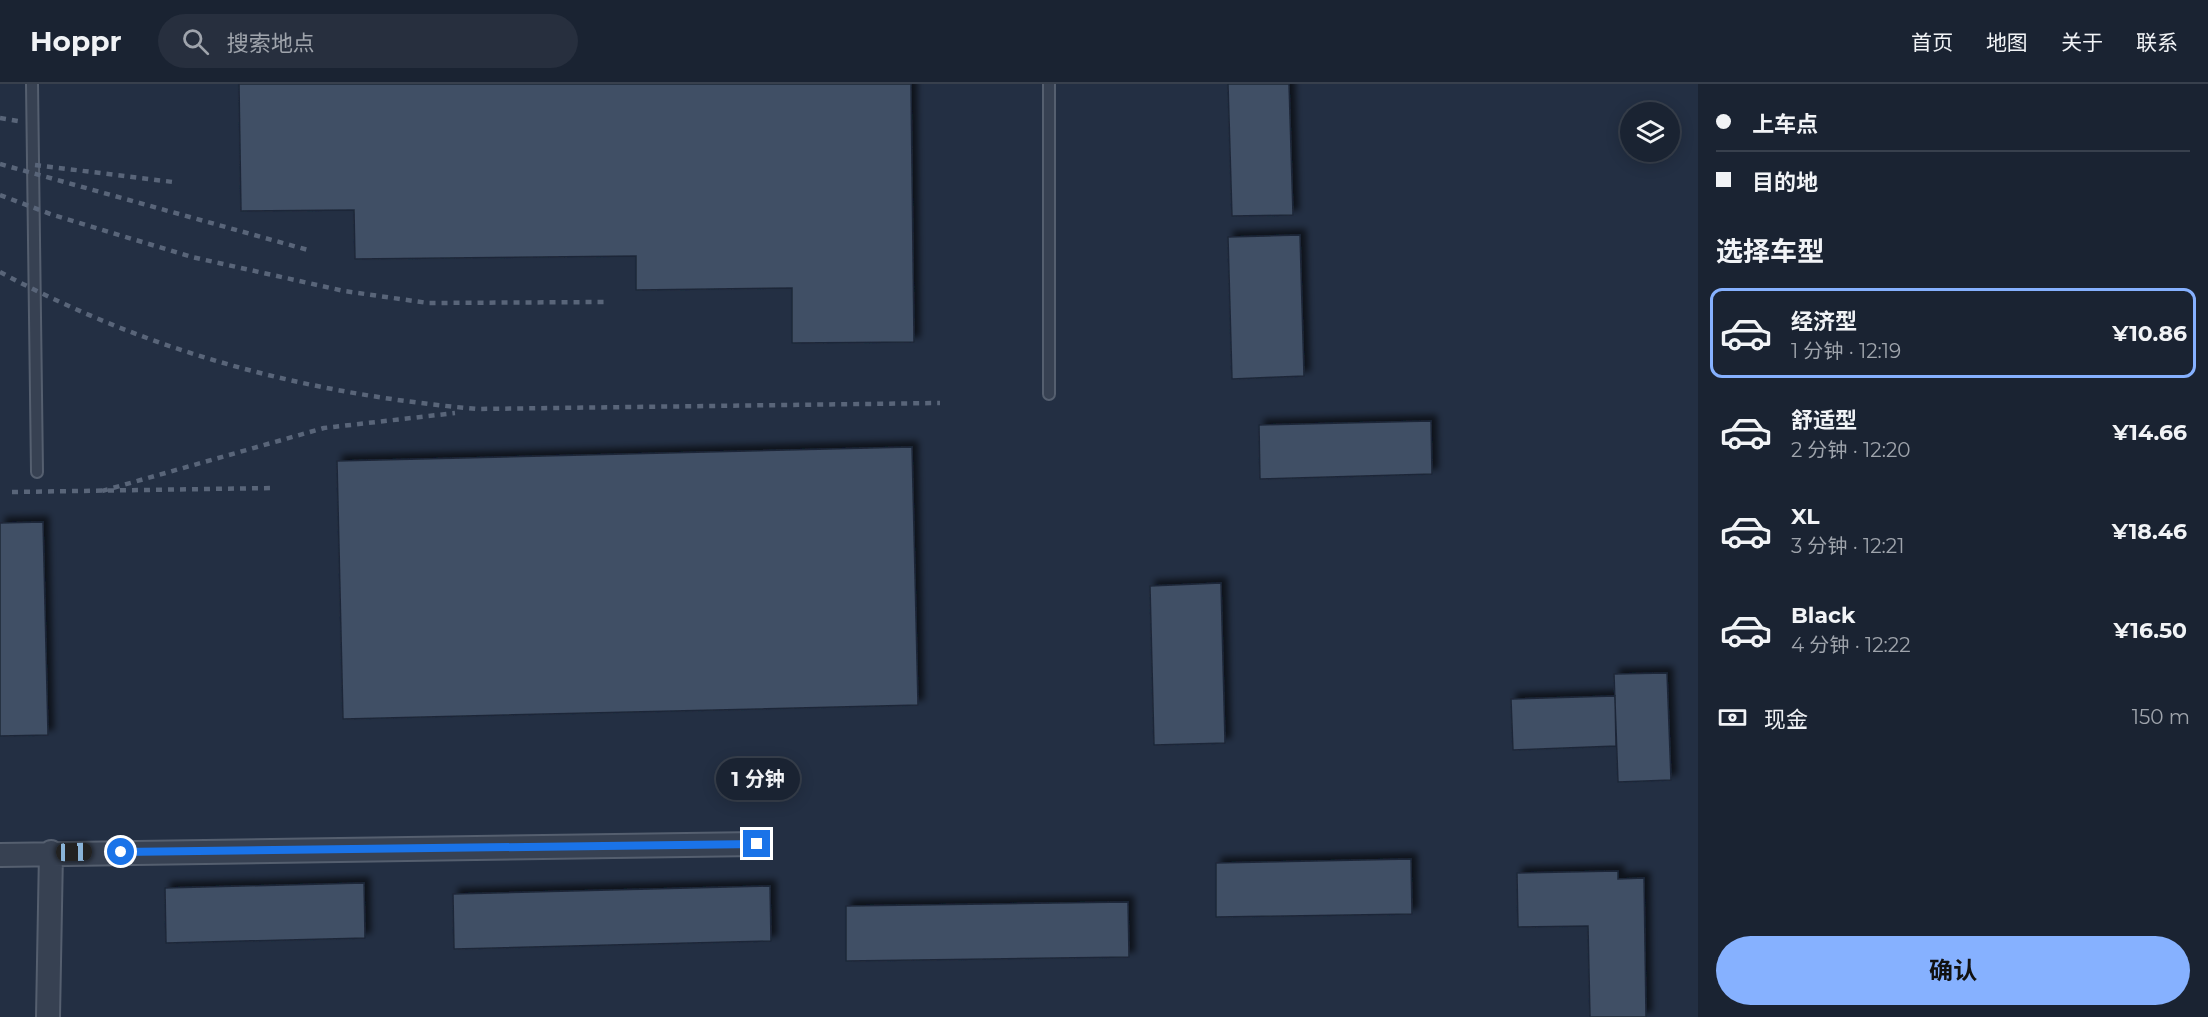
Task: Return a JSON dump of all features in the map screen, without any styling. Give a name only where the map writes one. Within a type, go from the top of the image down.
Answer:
[{"type":"street","points":[[0,855],[51,852],[757,844]]},
{"type":"street","points":[[48,1017],[51,852]]},
{"type":"lane","points":[[32,84],[37,472]]},
{"type":"lane","points":[[1048,84],[1049,394]]},
{"type":"building","points":[[239,84],[911,84],[914,342],[792,343],[792,288],[636,290],[636,256],[355,259],[354,210],[241,211]]},
{"type":"building","points":[[1228,84],[1289,84],[1293,215],[1232,216]]},
{"type":"building","points":[[1300,235],[1304,376],[1232,379],[1228,237]]},
{"type":"building","points":[[1431,421],[1432,474],[1260,479],[1259,425]]},
{"type":"building","points":[[912,447],[918,705],[343,719],[337,461]]},
{"type":"building","points":[[43,522],[48,735],[0,736],[0,523]]},
{"type":"building","points":[[1221,583],[1225,743],[1154,745],[1150,586]]},
{"type":"building","points":[[1667,673],[1671,780],[1618,782],[1614,674]]},
{"type":"building","points":[[1615,696],[1616,746],[1513,750],[1511,699]]},
{"type":"building","points":[[1411,859],[1412,914],[1216,917],[1216,863]]},
{"type":"building","points":[[1618,871],[1618,879],[1644,878],[1646,1017],[1590,1017],[1588,926],[1518,927],[1517,873]]},
{"type":"building","points":[[364,883],[365,938],[166,943],[165,888]]},
{"type":"building","points":[[770,886],[771,941],[454,949],[453,894]]},
{"type":"building","points":[[1128,902],[1129,957],[846,961],[846,906]]},
{"type":"railway","points":[[0,118],[18,121]]},
{"type":"railway","points":[[0,164],[308,250]]},
{"type":"railway","points":[[35,165],[173,182]]},
{"type":"railway","points":[[0,195],[53,215],[192,257],[344,291],[428,303],[606,302]]},
{"type":"railway","points":[[0,272],[57,301],[172,347],[291,380],[352,393],[414,402],[477,409],[940,403]]},
{"type":"railway","points":[[102,491],[324,428],[455,413]]},
{"type":"railway","points":[[12,492],[273,488]]},
{"type":"route","points":[[121,852],[757,844]]}]
